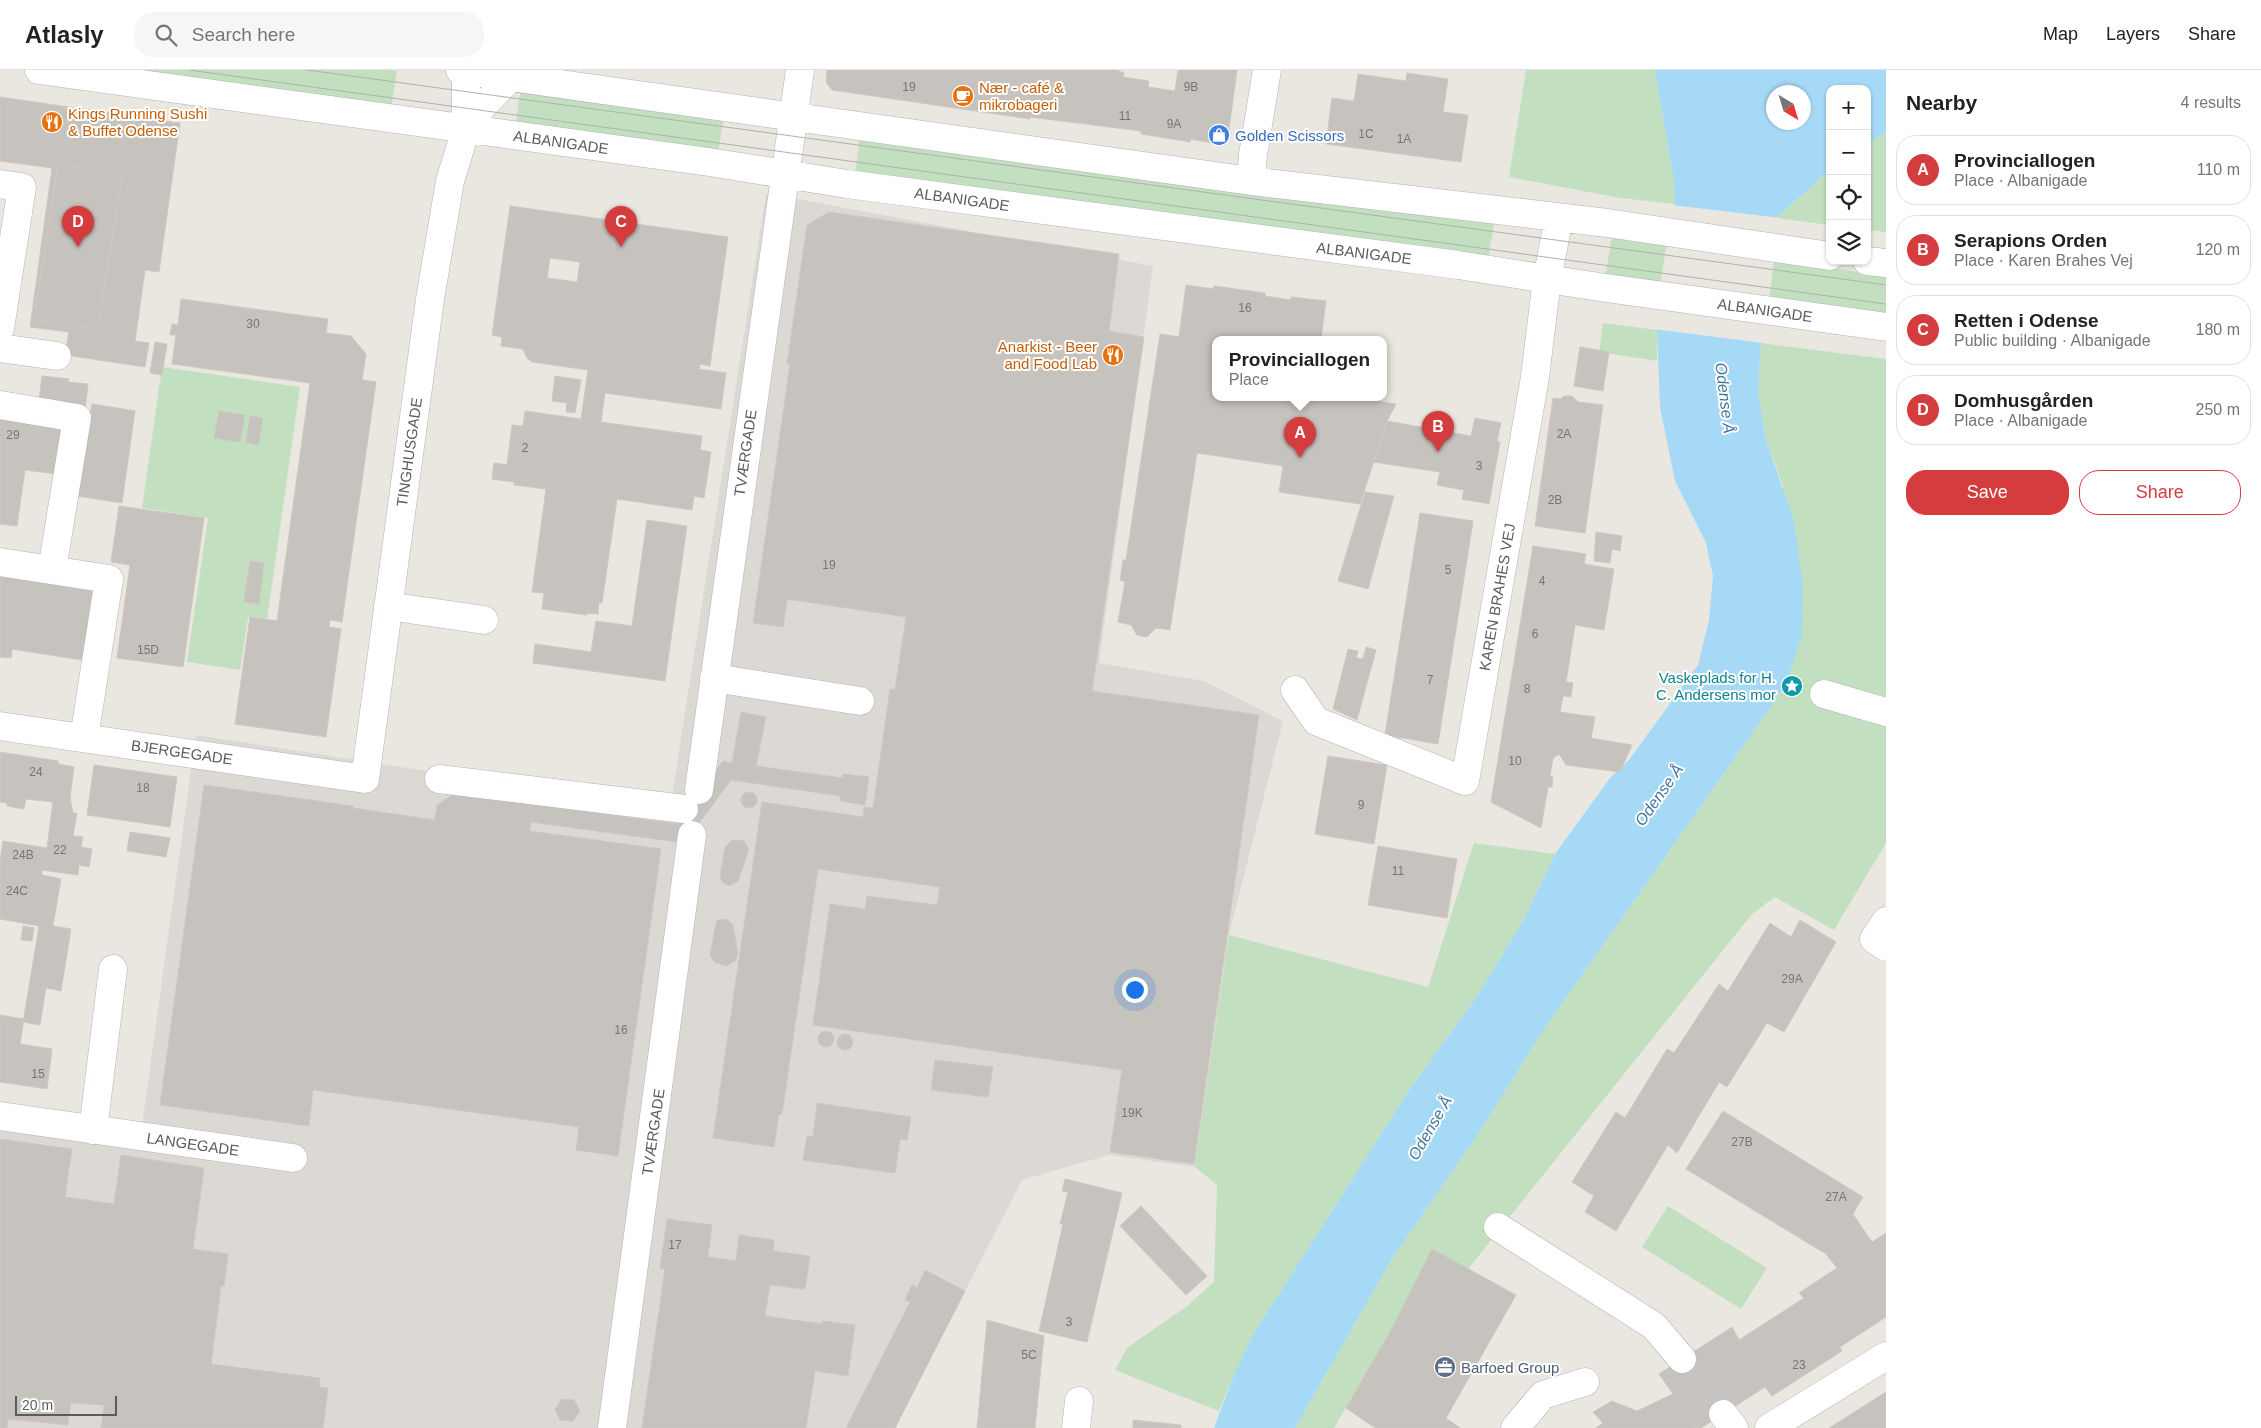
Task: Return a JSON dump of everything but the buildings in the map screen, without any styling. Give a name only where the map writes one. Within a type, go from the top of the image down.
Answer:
[{"type":"street","name":"ALBANIGADE","points":[[39,70],[786,173],[857,185],[1458,265],[1886,327]]},
{"type":"street","name":"TINGHUSGADE","points":[[464,70],[466,129]]},
{"type":"street","points":[[464,70],[511,74],[793,117],[1252,181],[1616,225],[1826,255]]},
{"type":"street","name":"TVÆRGADE","points":[[439,779],[691,799],[714,678],[800,70]]},
{"type":"street","points":[[1252,181],[1253,155],[1267,70]]},
{"type":"street","name":"TINGHUSGADE","points":[[365,779],[430,299],[450,181],[466,129],[479,110],[511,74]]},
{"type":"street","points":[[0,184],[22,187],[0,328]]},
{"type":"street","name":"KAREN BRAHES VEJ","points":[[1295,690],[1316,721],[1465,781],[1535,377],[1547,279],[1559,218]]},
{"type":"street","points":[[1871,262],[1886,264]]},
{"type":"street","points":[[0,348],[57,356]]},
{"type":"street","points":[[0,405],[77,418],[52,570]]},
{"type":"street","points":[[0,562],[109,579],[84,738]]},
{"type":"street","points":[[388,606],[484,620]]},
{"type":"street","points":[[714,678],[860,701]]},
{"type":"street","points":[[1824,694],[1886,712]]},
{"type":"street","name":"BJERGEGADE","points":[[0,726],[365,779]]},
{"type":"street","name":"TVÆRGADE","points":[[612,1428],[692,836]]},
{"type":"street","points":[[1886,921],[1874,940],[1886,947]]},
{"type":"street","points":[[93,1130],[113,969]]},
{"type":"street","name":"LANGEGADE","points":[[0,1116],[293,1158]]},
{"type":"street","points":[[1498,1227],[1654,1326],[1682,1359]]},
{"type":"street","points":[[1769,1428],[1886,1356]]},
{"type":"street","points":[[1515,1428],[1543,1395],[1585,1382]]},
{"type":"street","points":[[1076,1428],[1079,1401]]},
{"type":"shaded area","points":[[766,193],[1153,266],[1099,663],[1204,681],[1283,721],[1229,935],[1195,1167],[1109,1155],[1022,1180],[895,1428],[0,1428],[0,1128],[139,1147],[196,735],[670,809]]},
{"type":"green space","points":[[112,70],[388,70],[397,71],[391,109]]},
{"type":"green space","points":[[1526,70],[1655,70],[1674,182],[1675,204],[1620,198],[1509,177]]},
{"type":"green space","points":[[521,88],[724,115],[718,154],[515,127]]},
{"type":"green space","points":[[1886,131],[1886,232],[1871,230],[1871,142]]},
{"type":"green space","points":[[860,136],[1495,218],[1488,260],[855,174]]},
{"type":"green space","points":[[1826,174],[1826,224],[1776,218]]},
{"type":"green space","points":[[1612,235],[1886,276],[1886,313],[1605,279]]},
{"type":"green space","points":[[1603,323],[1657,330],[1657,361],[1599,352]]},
{"type":"green space","points":[[1761,343],[1886,359],[1886,843],[1834,930],[1775,897],[1752,914],[1468,1269],[1432,1249],[1391,1330],[1334,1428],[1295,1428],[1393,1257],[1475,1139],[1542,1032],[1772,705],[1788,678],[1783,486],[1765,437],[1758,390]]},
{"type":"green space","points":[[162,367],[300,387],[267,620],[248,618],[240,670],[187,662],[208,518],[142,508]]},
{"type":"green space","points":[[1474,843],[1555,854],[1525,917],[1478,995],[1408,1092],[1254,1333],[1219,1411],[1115,1370],[1128,1347],[1186,1307],[1214,1282],[1217,1185],[1195,1167],[1229,935],[1428,987]]},
{"type":"green space","points":[[1668,1206],[1767,1268],[1741,1309],[1642,1247]]},
{"type":"water","name":"Odense Å","points":[[1655,70],[1886,70],[1886,131],[1871,142],[1871,85],[1826,85],[1826,174],[1776,218],[1761,343],[1758,390],[1765,437],[1794,521],[1803,586],[1802,635],[1788,678],[1772,705],[1542,1032],[1475,1139],[1393,1257],[1295,1428],[1214,1428],[1235,1372],[1254,1333],[1408,1092],[1478,995],[1525,917],[1555,854],[1610,778],[1629,760],[1698,665],[1709,620],[1713,576],[1706,543],[1675,481],[1660,407],[1657,330],[1675,204],[1674,182]]},
{"type":"pier","points":[[1672,205],[1780,218],[1763,343],[1654,329]]},
{"type":"tunnel","points":[[1682,1359],[1723,1414]]},
{"type":"tram line","points":[[189,70],[1886,304]]},
{"type":"tram line","points":[[307,70],[1886,285]]},
{"type":"place","name":"Nær - café & mikrobageri","points":[[963,96]]},
{"type":"place","name":"Kings Running Sushi & Buffet Odense","points":[[52,122]]},
{"type":"place","name":"Golden Scissors","points":[[1219,135]]},
{"type":"place","name":"Domhusgården","points":[[78,247]]},
{"type":"place","name":"Retten i Odense","points":[[621,247]]},
{"type":"place","name":"Anarkist - Beer and Food Lab","points":[[1113,355]]},
{"type":"place","name":"Serapions Orden","points":[[1438,452]]},
{"type":"place","name":"Provinciallogen","points":[[1300,458]]},
{"type":"place","name":"Vaskeplads for H. C. Andersens mor","points":[[1792,686]]},
{"type":"place","name":"Barfoed Group","points":[[1445,1367]]}]
